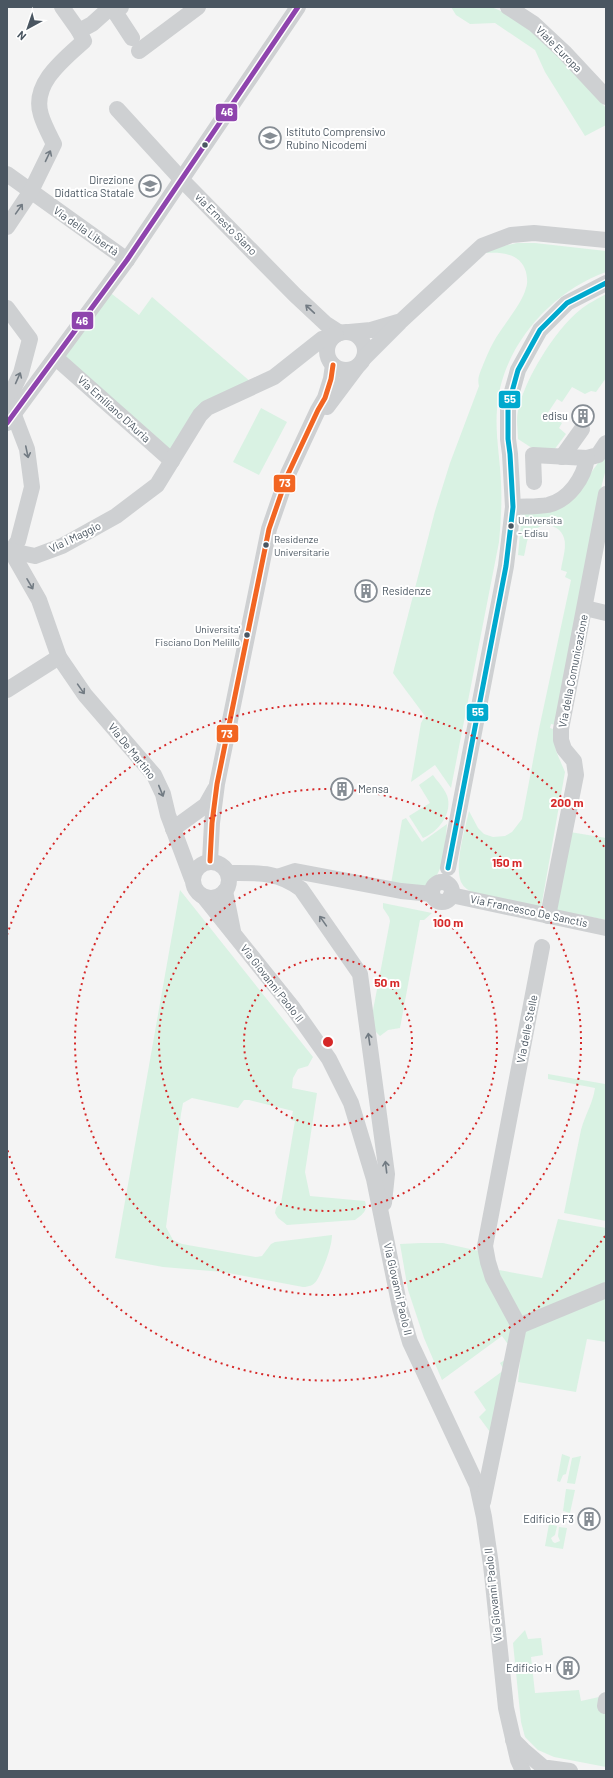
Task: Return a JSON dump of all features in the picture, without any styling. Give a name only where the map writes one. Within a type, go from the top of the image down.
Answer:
[{"type":"street","points":[[7,227],[32,192],[54,144],[41,114],[41,92],[51,72],[63,59],[84,41],[79,31],[62,7]]},
{"type":"street","points":[[79,31],[92,24],[111,7]]},
{"type":"street","points":[[121,7],[115,12],[136,44],[198,7]]},
{"type":"street","points":[[11,419],[127,260],[298,7]]},
{"type":"street","name":"Viale Europa","points":[[508,7],[534,24],[564,52],[606,97]]},
{"type":"street","name":"via Ernesto Siano","points":[[117,109],[182,180],[295,295],[326,324],[342,333]]},
{"type":"street","name":"Via della Libertà","points":[[7,174],[127,260]]},
{"type":"street","points":[[313,423],[361,362],[400,322],[482,246],[511,235],[534,234],[606,240]]},
{"type":"street","points":[[443,890],[506,566],[513,507],[508,439],[508,406],[518,370],[540,330],[567,303],[606,283]]},
{"type":"street","points":[[7,308],[30,339],[21,372],[10,396],[11,419],[27,450],[32,487],[18,541],[9,550]]},
{"type":"street","points":[[297,360],[322,339],[342,333],[371,330],[400,322]]},
{"type":"street","points":[[210,861],[212,823],[217,784],[269,530],[288,474],[325,398],[331,379],[332,363],[327,348],[332,338],[342,333],[357,336],[363,342],[365,352],[361,362],[348,370],[339,369],[332,363],[312,357],[297,360]]},
{"type":"street","name":"Via Emiliano D'Auria","points":[[56,358],[172,461]]},
{"type":"street","name":"Via I Maggio","points":[[9,550],[35,556],[62,546],[116,516],[157,485],[200,415],[207,408],[274,377],[297,360]]},
{"type":"street","points":[[562,457],[582,429]]},
{"type":"street","points":[[534,482],[533,455],[587,458],[598,455],[606,443]]},
{"type":"street","points":[[513,507],[549,504],[568,495],[582,474],[587,458]]},
{"type":"street","name":"Via della Comunicazione","points":[[548,916],[576,775],[574,761],[564,749],[561,740],[561,729],[585,608],[601,555],[606,494]]},
{"type":"street","name":"Via De Martino","points":[[9,550],[39,600],[59,657],[85,695],[154,775],[163,794],[173,829],[192,879]]},
{"type":"street","points":[[585,608],[606,614]]},
{"type":"street","points":[[7,690],[59,657]]},
{"type":"street","points":[[173,829],[206,805],[217,784]]},
{"type":"street","points":[[210,861],[221,864],[228,873],[229,883],[225,891],[216,897],[204,897],[195,890],[192,884],[193,873],[200,865],[210,861]]},
{"type":"street","name":"Via Francesco De Sanctis","points":[[280,876],[295,871],[401,891],[443,890],[548,916],[606,928]]},
{"type":"street","points":[[228,873],[259,873],[280,876],[301,889],[360,974],[387,1174],[382,1220]]},
{"type":"street","name":"Via Giovanni Paolo II","points":[[225,891],[234,934]]},
{"type":"street","name":"Via Giovanni Paolo II","points":[[204,897],[293,1008],[329,1059],[351,1103],[374,1179],[400,1308],[410,1342],[477,1485],[491,1565],[506,1708],[518,1760],[524,1771]]},
{"type":"street","name":"Via delle Stelle","points":[[519,1326],[493,1278],[485,1246],[542,947]]},
{"type":"street","points":[[482,1508],[519,1326],[606,1290]]},
{"type":"street","points":[[513,1739],[543,1769],[570,1771]]},
{"type":"green space","points":[[451,7],[491,7],[506,14],[537,36],[568,66],[606,108],[606,125],[585,136],[545,72],[535,50],[495,23],[470,24],[456,15]]},
{"type":"green space","points":[[517,243],[535,243],[606,251],[606,272],[585,281],[566,293],[548,308],[532,325],[518,344],[508,365],[501,386],[497,409],[497,437],[501,490],[499,542],[451,788],[435,765],[411,782],[421,723],[425,716],[393,673],[435,511],[450,463],[479,386],[478,380],[480,373],[486,357],[497,336],[516,309],[527,286],[526,272],[520,261],[510,255],[486,253],[493,248]]},
{"type":"green space","points":[[108,291],[139,315],[152,297],[252,383],[209,402],[169,462],[57,364]]},
{"type":"green space","points":[[606,294],[606,378],[596,392],[591,391],[585,394],[572,387],[562,402],[557,399],[547,414],[562,423],[559,428],[566,434],[554,450],[535,450],[518,439],[517,414],[527,385],[542,356],[570,319],[583,308]]},
{"type":"green space","points":[[261,408],[287,422],[259,475],[233,462]]},
{"type":"green space","points":[[606,452],[606,469],[556,725],[551,724],[550,728],[553,729],[556,751],[565,772],[541,908],[475,893],[469,890],[461,882],[459,875],[459,857],[469,811],[478,828],[484,834],[493,837],[505,836],[512,832],[522,819],[539,729],[571,580],[565,577],[567,572],[561,570],[565,542],[558,529],[548,526],[538,528],[530,535],[524,556],[518,555],[522,512],[577,492]]},
{"type":"green space","points":[[433,775],[444,789],[448,799],[448,805],[442,822],[434,832],[423,838],[409,816],[430,803],[419,785]]},
{"type":"green space","points":[[406,818],[422,842],[447,824],[445,850],[441,867],[433,881],[427,887],[391,884],[402,820]]},
{"type":"green space","points":[[570,832],[606,838],[606,920],[556,910]]},
{"type":"green space","points":[[180,890],[313,1057],[308,1066],[298,1069],[293,1078],[292,1088],[317,1093],[305,1172],[310,1196],[365,1201],[366,1207],[362,1214],[355,1220],[287,1225],[278,1218],[275,1213],[276,1208],[281,1203],[295,1121],[291,1120],[293,1111],[249,1100],[244,1100],[238,1108],[192,1098],[183,1103],[166,1227],[173,1240],[182,1244],[256,1257],[262,1256],[271,1244],[275,1242],[332,1235],[329,1252],[322,1270],[316,1282],[309,1286],[303,1287],[223,1272],[163,1267],[115,1258]]},
{"type":"green space","points":[[383,903],[432,913],[424,920],[420,920],[400,1028],[388,1030],[380,1036],[370,1026],[390,921],[383,908]]},
{"type":"green space","points":[[548,1074],[605,1084],[606,1080],[606,1221],[564,1213],[581,1130],[593,1099],[595,1088],[548,1079]]},
{"type":"green space","points":[[558,1219],[606,1228],[606,1286],[523,1320],[500,1279],[499,1270],[542,1278]]},
{"type":"green space","points":[[443,1243],[479,1251],[511,1323],[511,1343],[507,1343],[502,1336],[442,1380],[424,1338],[408,1290],[400,1244]]},
{"type":"green space","points":[[606,1296],[606,1342],[587,1339],[576,1392],[518,1382],[523,1330]]},
{"type":"green space","points":[[508,1358],[493,1436],[479,1417],[486,1410],[474,1392],[504,1370],[500,1363]]},
{"type":"green space","points":[[562,1454],[570,1457],[566,1474],[563,1475],[560,1482],[557,1481]]},
{"type":"green space","points":[[581,1456],[575,1484],[567,1483],[572,1458]]},
{"type":"green space","points":[[566,1489],[575,1490],[570,1513],[563,1511]]},
{"type":"green space","points":[[549,1524],[557,1526],[555,1535],[551,1538],[555,1543],[560,1541],[558,1536],[559,1527],[567,1528],[563,1549],[545,1546]]},
{"type":"green space","points":[[525,1630],[528,1639],[541,1638],[543,1655],[531,1657],[535,1693],[579,1690],[581,1701],[599,1697],[599,1711],[606,1711],[606,1767],[554,1757],[538,1750],[525,1737],[521,1722],[513,1643]]},
{"type":"transit line","name":"46","points":[[7,423],[127,260],[298,7]]},
{"type":"transit line","name":"55","points":[[448,868],[506,566],[513,507],[508,439],[508,406],[518,370],[540,330],[567,303],[606,283]]},
{"type":"transit line","name":"73","points":[[210,861],[212,823],[217,784],[269,529],[288,474],[325,398],[331,379],[333,365]]},
{"type":"place","name":"Istituto Comprensivo Rubino Nicodemi","points":[[270,138]]},
{"type":"place","name":"Direzione Didattica Statale","points":[[150,186]]},
{"type":"place","name":"edisu","points":[[583,416]]},
{"type":"place","name":"Universita - Edisu","points":[[511,526]]},
{"type":"place","name":"Residenze Universitarie","points":[[266,545]]},
{"type":"place","name":"Residenze","points":[[366,591]]},
{"type":"place","name":"Universita' Fisciano Don Melillo","points":[[247,635]]},
{"type":"place","name":"Mensa","points":[[342,789]]},
{"type":"place","name":"Edificio F3","points":[[589,1519]]},
{"type":"place","name":"Edificio H","points":[[568,1668]]}]
